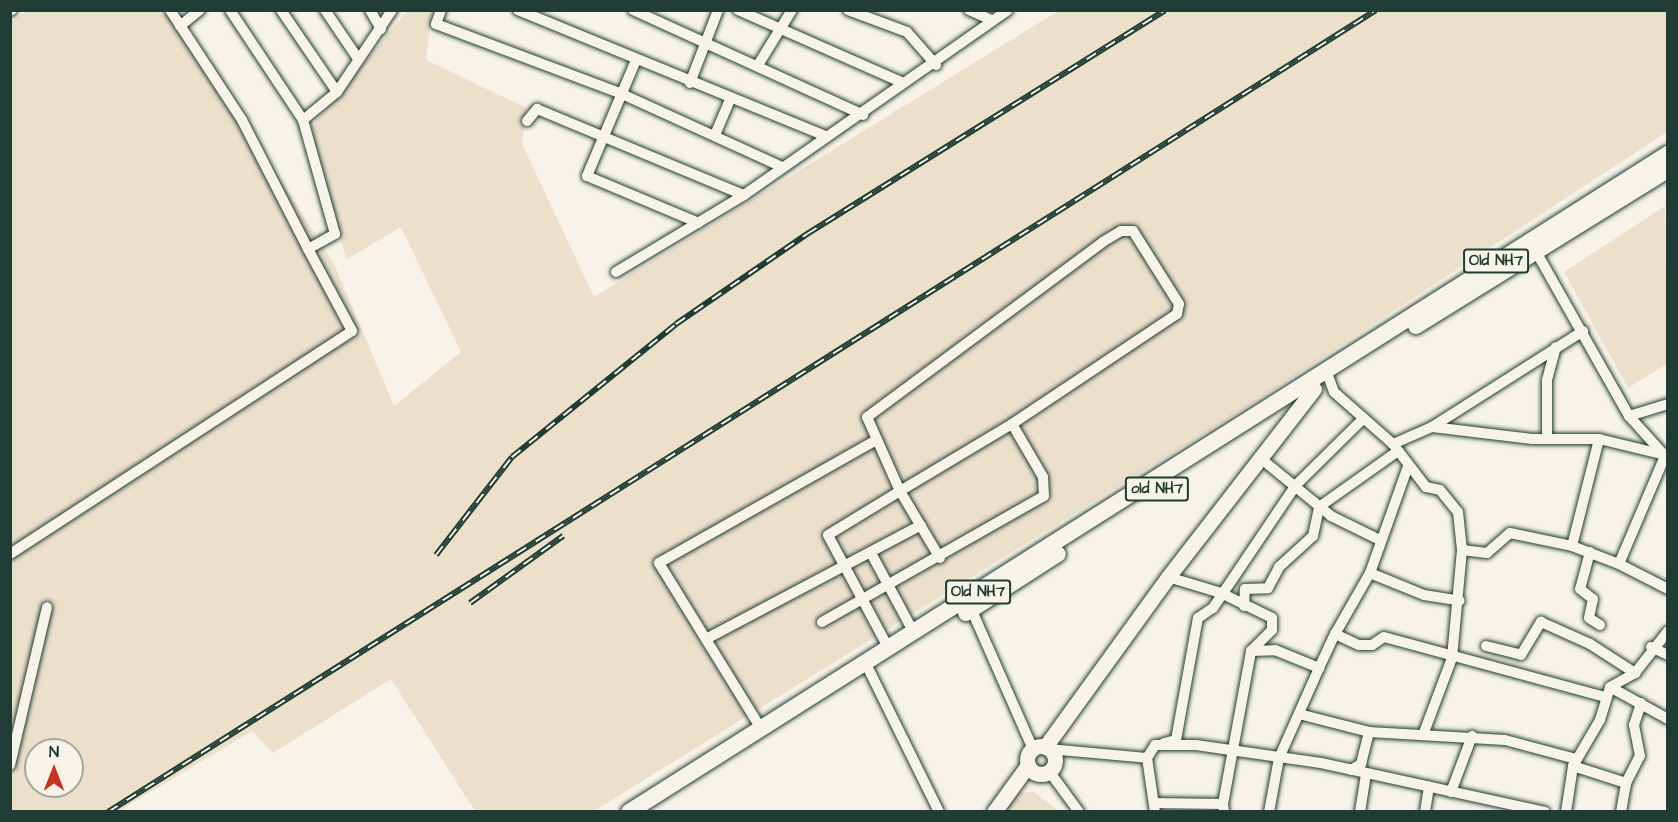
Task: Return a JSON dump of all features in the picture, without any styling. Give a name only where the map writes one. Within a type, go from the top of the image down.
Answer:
[{"type":"main road","name":"Old NH7","points":[[629,812],[868,668],[889,649],[969,604],[1533,246],[1668,154]]},
{"type":"main road","name":"old NH7","points":[[1533,246],[1668,170]]},
{"type":"main road","name":"old NH7","points":[[648,812],[868,668],[1314,389],[1327,375]]},
{"type":"main road","points":[[994,812],[1168,577],[1314,389]]},
{"type":"main road","points":[[1028,765],[1039,773],[1049,771],[1055,759],[1042,748]]},
{"type":"street","points":[[10,554],[352,331],[243,120],[170,10]]},
{"type":"street","points":[[180,26],[200,10]]},
{"type":"street","points":[[230,10],[303,120],[335,234],[308,249]]},
{"type":"street","points":[[282,10],[337,92]]},
{"type":"street","points":[[325,10],[359,60]]},
{"type":"street","points":[[370,10],[381,29]]},
{"type":"street","points":[[303,120],[337,92],[392,10]]},
{"type":"street","points":[[441,10],[436,24],[622,94],[715,135],[782,168]]},
{"type":"street","points":[[518,10],[730,100],[825,136]]},
{"type":"street","points":[[690,83],[718,10]]},
{"type":"street","points":[[738,10],[901,82]]},
{"type":"street","points":[[758,65],[792,10]]},
{"type":"street","points":[[848,10],[907,32],[936,65]]},
{"type":"street","points":[[969,10],[991,20]]},
{"type":"street","points":[[616,272],[744,195],[825,136],[863,115],[901,82],[936,65],[991,20],[1008,10]]},
{"type":"street","points":[[636,11],[705,46],[758,65],[863,115]]},
{"type":"street","points":[[636,60],[608,135],[587,176],[699,223]]},
{"type":"street","points":[[715,135],[730,100]]},
{"type":"street","points":[[527,121],[537,109],[608,135],[744,195]]},
{"type":"street","points":[[889,649],[844,569],[828,535],[900,491],[1012,424],[1177,314],[1179,304],[1134,231],[1121,231],[1103,242],[869,414],[875,441],[900,491],[940,558]]},
{"type":"street","points":[[1533,246],[1629,416],[1666,456]]},
{"type":"street","points":[[1244,606],[1245,588],[1268,588],[1279,567],[1313,536],[1319,507],[1395,447],[1432,427],[1583,331]]},
{"type":"street","points":[[1547,438],[1547,380],[1556,348]]},
{"type":"street","points":[[1327,375],[1334,392],[1395,447],[1408,466],[1458,512],[1462,550],[1460,601],[1452,658],[1423,735]]},
{"type":"street","points":[[1629,416],[1668,404]]},
{"type":"street","points":[[1168,577],[1221,593],[1272,618],[1272,630],[1251,651],[1224,808],[1155,807],[1147,758],[1155,745],[1176,740],[1198,618],[1213,608],[1221,593],[1296,485],[1364,418]]},
{"type":"street","points":[[822,622],[940,558],[1044,496],[1043,477],[1012,424]]},
{"type":"street","points":[[1432,427],[1446,433],[1599,439],[1666,456]]},
{"type":"street","points":[[1572,546],[1599,439]]},
{"type":"street","points":[[762,730],[659,563],[875,441]]},
{"type":"street","points":[[1619,564],[1666,456]]},
{"type":"street","points":[[1259,457],[1296,485],[1319,507],[1380,540]]},
{"type":"street","points":[[1269,812],[1279,759],[1335,634],[1370,573],[1408,466]]},
{"type":"street","points":[[706,639],[844,569],[921,525]]},
{"type":"street","points":[[1462,550],[1487,552],[1510,533],[1590,552],[1668,589]]},
{"type":"street","points":[[1590,552],[1580,589],[1593,598],[1589,618],[1600,625]]},
{"type":"street","points":[[871,554],[886,586],[914,633]]},
{"type":"street","points":[[1370,573],[1424,595],[1460,601]]},
{"type":"street","points":[[969,604],[1042,748],[1147,758]]},
{"type":"street","points":[[10,765],[47,608]]},
{"type":"street","points":[[1486,646],[1521,655],[1540,622],[1590,644],[1635,673]]},
{"type":"street","points":[[1566,812],[1574,763],[1600,720],[1608,692],[1635,673],[1651,647],[1668,631]]},
{"type":"street","points":[[1335,634],[1359,645],[1372,645],[1384,637],[1452,658],[1608,692],[1641,703],[1668,719]]},
{"type":"street","points":[[1651,647],[1668,655]]},
{"type":"street","points":[[1251,651],[1275,650],[1318,669]]},
{"type":"street","points":[[868,668],[939,812]]},
{"type":"street","points":[[1621,812],[1626,783],[1640,756],[1634,725],[1641,703]]},
{"type":"street","points":[[1299,714],[1369,732],[1472,736],[1574,763],[1626,783]]},
{"type":"street","points":[[1351,770],[1361,764],[1369,732]]},
{"type":"street","points":[[1451,792],[1472,736]]},
{"type":"street","points":[[1155,745],[1232,752],[1351,770],[1545,812]]},
{"type":"street","points":[[1049,771],[1075,809]]},
{"type":"street","points":[[1360,812],[1366,773]]},
{"type":"street","points":[[1425,812],[1429,786]]},
{"type":"shaded area","points":[[27,11],[172,11],[334,264],[394,406],[461,352],[401,227],[347,259],[304,136],[407,11],[432,11],[426,60],[527,108],[522,144],[594,297],[1058,11],[1667,11],[1667,132],[1250,405],[594,811],[475,811],[391,679],[273,753],[252,731],[119,811],[11,811],[10,22]]},
{"type":"shaded area","points":[[1665,206],[1667,364],[1628,388],[1564,272]]},
{"type":"shaded area","points":[[1034,792],[1059,811],[1003,812],[1015,793]]},
{"type":"railway","points":[[436,555],[512,457],[676,324],[807,234],[1165,10]]},
{"type":"railway","points":[[108,812],[1376,10]]},
{"type":"railway","points":[[470,603],[563,536]]}]
